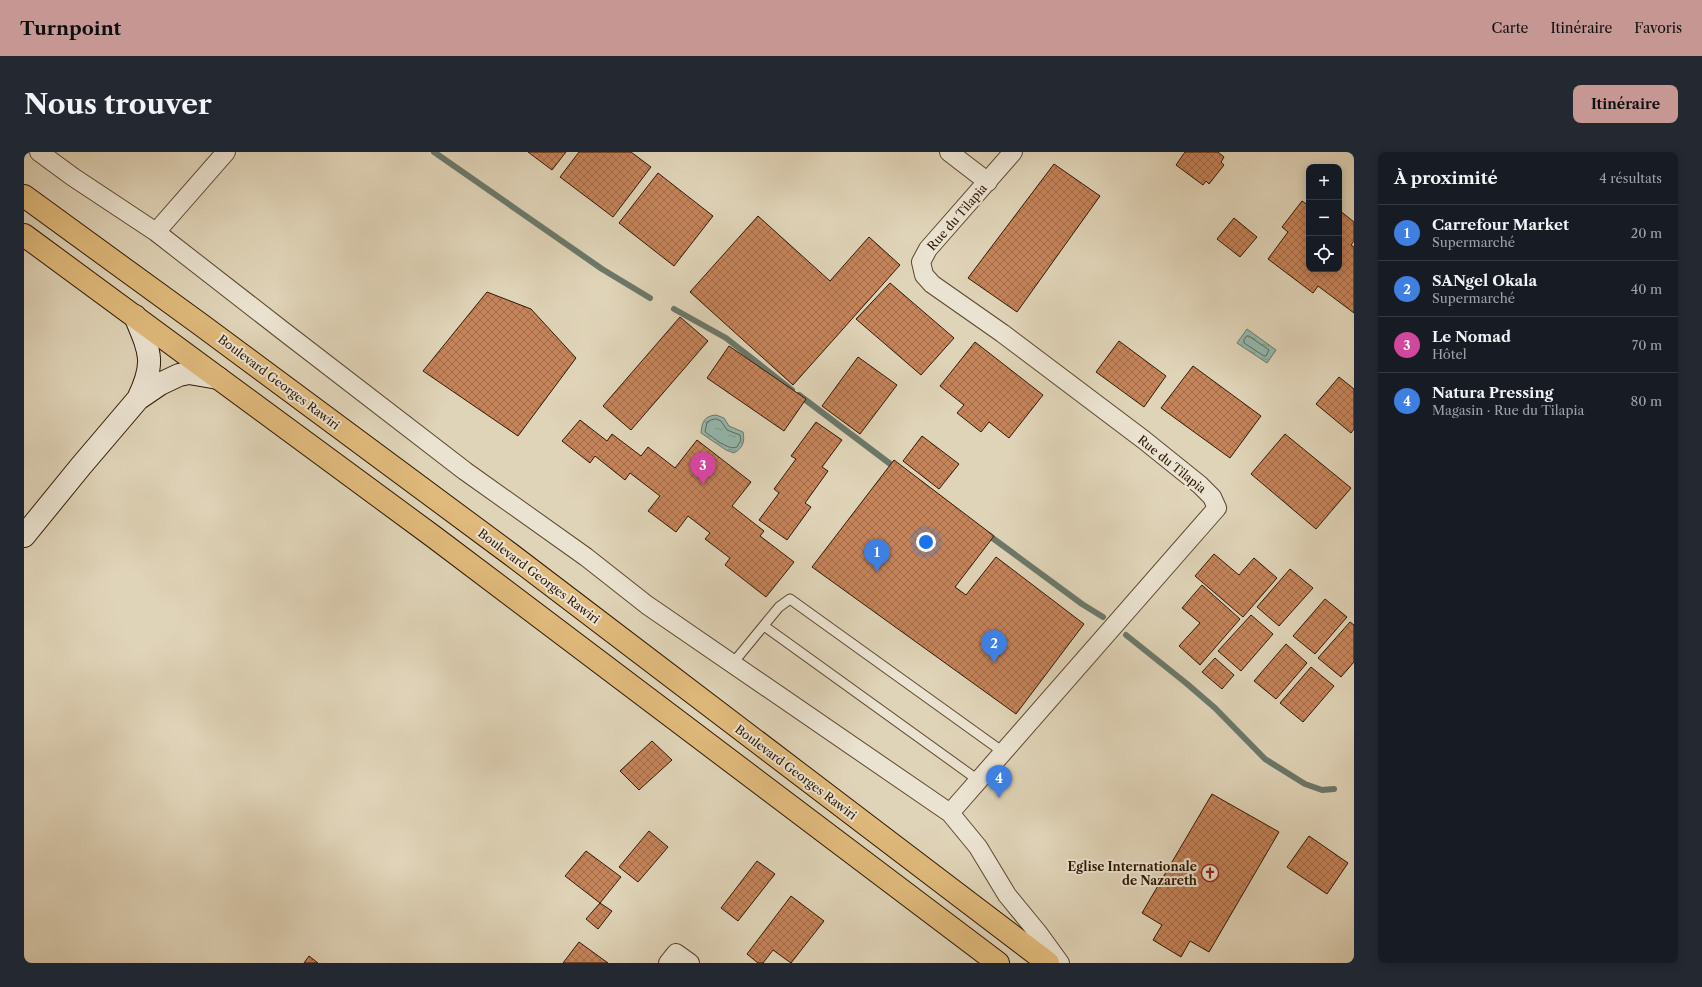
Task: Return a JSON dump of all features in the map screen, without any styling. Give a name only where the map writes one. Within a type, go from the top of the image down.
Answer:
[{"type":"main road","name":"Boulevard Georges Rawiri","points":[[24,196],[472,524],[1048,963]]},
{"type":"main road","points":[[24,234],[434,538],[998,963]]},
{"type":"main road","points":[[135,316],[150,356],[150,368],[147,380],[138,399]]},
{"type":"main road","points":[[24,536],[100,442],[138,399],[160,384],[179,375],[189,373],[218,378]]},
{"type":"street","points":[[39,152],[156,232],[465,471],[586,557],[647,605],[950,813],[978,847],[1007,896],[1040,934],[1060,963]]},
{"type":"street","points":[[156,232],[226,152]]},
{"type":"street","points":[[949,152],[988,182]]},
{"type":"street","name":"Rue du Tilapia","points":[[950,813],[1217,508],[1212,497],[1200,485],[1144,440],[1002,333],[932,284],[924,274],[921,262],[928,249],[1013,152]]},
{"type":"street","points":[[668,963],[676,953],[690,963]]},
{"type":"lane","points":[[733,663],[779,607],[790,599],[1003,752]]},
{"type":"lane","points":[[764,626],[978,780]]},
{"type":"water","points":[[1247,329],[1276,350],[1267,363],[1237,343]]},
{"type":"water","points":[[716,415],[724,418],[729,426],[743,432],[743,444],[734,453],[726,450],[701,433],[704,420]]},
{"type":"building","points":[[528,152],[566,152],[552,170]]},
{"type":"building","points":[[579,152],[631,152],[651,167],[613,217],[560,177]]},
{"type":"building","points":[[1185,152],[1218,152],[1224,157],[1221,162],[1224,165],[1209,184],[1206,181],[1203,185],[1176,165]]},
{"type":"building","points":[[1054,164],[1100,196],[1017,312],[968,278]]},
{"type":"building","points":[[658,173],[713,216],[674,266],[619,223]]},
{"type":"building","points":[[1302,201],[1306,204],[1306,272],[1342,272],[1342,212],[1354,222],[1354,241],[1351,245],[1354,247],[1354,313],[1318,286],[1313,293],[1268,259],[1288,232],[1282,227]]},
{"type":"building","points":[[758,216],[830,281],[869,237],[900,265],[793,385],[690,292]]},
{"type":"building","points":[[1234,218],[1257,237],[1240,257],[1217,239]]},
{"type":"building","points":[[890,283],[954,338],[921,375],[856,319]]},
{"type":"building","points":[[487,292],[531,309],[576,358],[518,436],[423,371]]},
{"type":"building","points":[[680,317],[708,341],[631,430],[603,406]]},
{"type":"building","points":[[1119,341],[1166,376],[1144,407],[1096,372]]},
{"type":"building","points":[[975,342],[1043,395],[1009,438],[989,422],[981,432],[957,413],[964,405],[940,386]]},
{"type":"building","points":[[729,346],[806,399],[784,431],[707,378]]},
{"type":"building","points":[[858,357],[897,385],[860,434],[822,406]]},
{"type":"building","points":[[1193,366],[1261,416],[1230,458],[1161,408]]},
{"type":"building","points":[[1339,377],[1354,389],[1354,429],[1351,433],[1316,404]]},
{"type":"building","points":[[580,420],[607,441],[612,434],[641,456],[648,447],[675,468],[697,440],[751,482],[732,506],[764,531],[760,536],[794,562],[766,597],[725,565],[730,558],[705,539],[710,533],[688,516],[676,532],[648,511],[660,496],[630,473],[625,480],[595,456],[590,463],[562,441]]},
{"type":"building","points":[[816,422],[842,440],[822,467],[828,471],[805,503],[811,507],[787,540],[759,520],[779,493],[774,489],[796,459],[791,456]]},
{"type":"building","points":[[1285,434],[1351,488],[1316,529],[1251,474]]},
{"type":"building","points":[[922,436],[959,464],[939,489],[903,461]]},
{"type":"building","points":[[894,460],[994,536],[955,587],[966,595],[996,557],[1084,624],[1016,714],[812,567]]},
{"type":"building","points":[[1214,554],[1239,575],[1254,558],[1277,578],[1243,617],[1195,576]]},
{"type":"building","points":[[1290,569],[1313,588],[1279,626],[1257,607]]},
{"type":"building","points":[[1202,585],[1240,619],[1200,665],[1179,646],[1200,623],[1182,608]]},
{"type":"building","points":[[1325,599],[1347,617],[1315,654],[1293,636]]},
{"type":"building","points":[[1251,615],[1273,634],[1241,671],[1218,651]]},
{"type":"building","points":[[1350,622],[1354,625],[1354,662],[1341,677],[1318,658]]},
{"type":"building","points":[[1286,644],[1307,663],[1276,699],[1254,681]]},
{"type":"building","points":[[1215,658],[1234,675],[1222,689],[1202,672]]},
{"type":"building","points":[[1311,667],[1334,686],[1303,722],[1280,703]]},
{"type":"building","points":[[652,741],[672,760],[639,790],[620,771]]},
{"type":"building","name":"Eglise Internationale de Nazareth","points":[[1212,794],[1279,832],[1209,952],[1190,941],[1181,957],[1153,940],[1162,925],[1142,913]]},
{"type":"building","points":[[649,831],[668,847],[638,882],[619,867]]},
{"type":"building","points":[[1309,836],[1348,863],[1327,894],[1287,867]]},
{"type":"building","points":[[586,851],[621,877],[600,903],[565,876]]},
{"type":"building","points":[[757,861],[775,874],[738,921],[721,908]]},
{"type":"building","points":[[791,896],[824,921],[791,963],[773,950],[763,963],[758,963],[747,954]]},
{"type":"building","points":[[600,903],[612,911],[598,929],[586,919]]},
{"type":"building","points":[[579,942],[608,963],[563,963]]},
{"type":"building","points":[[309,956],[318,963],[304,963]]},
{"type":"waterway","points":[[434,152],[602,269],[650,298]]},
{"type":"waterway","points":[[674,309],[726,338],[792,390]]},
{"type":"waterway","points":[[799,395],[897,469]]},
{"type":"waterway","points":[[987,534],[1082,604],[1103,617]]},
{"type":"waterway","points":[[1126,635],[1215,708],[1265,759],[1305,784],[1322,790],[1334,789]]},
{"type":"place","name":"Le Nomad","points":[[703,485]]},
{"type":"place","name":"Carrefour Market","points":[[877,572]]},
{"type":"place","name":"SANgel Okala","points":[[994,663]]},
{"type":"place","name":"Natura Pressing","points":[[999,798]]},
{"type":"place","name":"Eglise Internationale de Nazareth","points":[[1210,873]]}]
